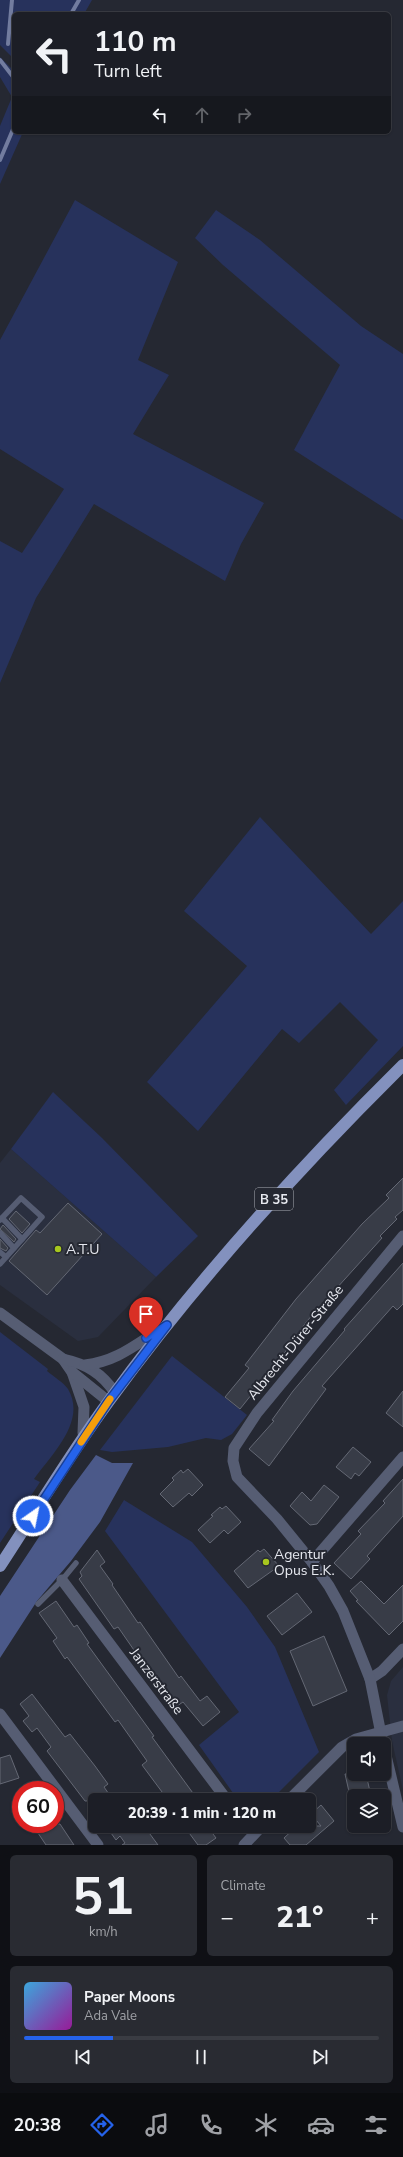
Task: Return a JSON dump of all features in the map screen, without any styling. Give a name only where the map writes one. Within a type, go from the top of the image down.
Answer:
[{"type":"main road","name":"B 35","points":[[0,1566],[83,1436],[167,1325],[284,1187],[403,1065]]},
{"type":"street","name":"Albrecht-Dürer-Straße","points":[[312,1562],[277,1519],[237,1476],[233,1460],[234,1448],[241,1436],[307,1350],[403,1236]]},
{"type":"street","points":[[0,1313],[63,1359],[72,1372],[84,1407],[83,1436]]},
{"type":"street","points":[[85,1365],[101,1363],[117,1358],[167,1325]]},
{"type":"street","points":[[63,1359],[85,1365],[100,1375],[112,1397]]},
{"type":"street","points":[[72,1372],[112,1397]]},
{"type":"street","points":[[382,1737],[370,1679],[343,1611],[329,1586],[312,1562],[403,1456]]},
{"type":"street","name":"Janzerstraße","points":[[62,1580],[222,1793]]},
{"type":"street","points":[[370,1679],[382,1671],[403,1650]]},
{"type":"street","points":[[0,1714],[98,1845]]},
{"type":"street","points":[[296,1793],[342,1747],[356,1739],[403,1726]]},
{"type":"street","points":[[391,1776],[403,1827]]},
{"type":"street","points":[[244,1845],[253,1835]]},
{"type":"lane","points":[[0,1264],[42,1217],[21,1198],[1,1219],[22,1239]]},
{"type":"lane","points":[[0,1233],[14,1248]]},
{"type":"lane","points":[[0,1252],[6,1257]]},
{"type":"lane","points":[[38,1604],[62,1580],[76,1563]]},
{"type":"shaded area","points":[[0,0],[92,0],[85,12],[12,12],[12,57],[0,45]]},
{"type":"shaded area","points":[[0,57],[12,69],[12,97],[0,77]]},
{"type":"shaded area","points":[[12,97],[12,134],[22,134],[0,184],[0,126]]},
{"type":"shaded area","points":[[75,200],[178,262],[138,360],[169,375],[133,434],[264,503],[241,544],[225,581],[94,504],[36,598],[0,683],[0,541],[22,553],[64,489],[0,449],[0,340]]},
{"type":"shaded area","points":[[216,210],[260,240],[361,326],[403,354],[403,520],[294,450],[340,365],[223,265],[195,238]]},
{"type":"shaded area","points":[[260,817],[371,934],[403,901],[403,1046],[346,1105],[334,1090],[378,1040],[340,1002],[299,1043],[282,1029],[198,1131],[147,1082],[247,966],[184,911]]},
{"type":"shaded area","points":[[53,1092],[102,1138],[198,1236],[156,1277],[11,1149]]},
{"type":"shaded area","points":[[11,1149],[156,1277],[98,1337],[78,1341],[0,1285],[0,1163]]},
{"type":"shaded area","points":[[0,1332],[48,1369],[47,1371],[66,1386],[73,1401],[73,1413],[65,1437],[34,1479],[40,1482],[0,1543]]},
{"type":"shaded area","points":[[172,1356],[247,1415],[232,1434],[221,1440],[206,1438],[168,1447],[112,1452],[100,1450]]},
{"type":"shaded area","points":[[96,1455],[112,1463],[133,1463],[100,1522],[71,1561],[37,1601],[0,1658],[0,1596],[70,1490]]},
{"type":"shaded area","points":[[124,1500],[192,1542],[247,1607],[275,1647],[319,1752],[278,1793],[233,1793],[199,1745],[239,1712],[105,1531]]},
{"type":"shaded area","points":[[403,1667],[403,1790],[392,1741],[387,1695],[391,1681]]},
{"type":"building","points":[[403,1178],[403,1210],[395,1217],[397,1219],[380,1236],[382,1238],[307,1321],[283,1355],[240,1409],[225,1397],[249,1368],[245,1365],[296,1299],[362,1224],[389,1198],[386,1195]]},
{"type":"building","name":"A.T.U","points":[[68,1203],[102,1234],[47,1295],[9,1261],[36,1230],[40,1233]]},
{"type":"building","points":[[16,1211],[30,1224],[22,1233],[9,1219]]},
{"type":"building","points":[[3,1225],[16,1239],[14,1242],[0,1229]]},
{"type":"building","points":[[0,1239],[8,1248],[6,1251],[0,1248]]},
{"type":"building","points":[[403,1263],[403,1304],[397,1310],[393,1306],[322,1386],[326,1389],[269,1466],[249,1449],[274,1421],[272,1420],[293,1391],[345,1330],[344,1329]]},
{"type":"building","points":[[403,1391],[403,1427],[386,1413]]},
{"type":"building","points":[[353,1447],[371,1462],[359,1476],[355,1473],[351,1479],[336,1467]]},
{"type":"building","points":[[188,1469],[203,1485],[192,1496],[189,1493],[173,1507],[160,1494],[174,1480],[172,1478],[181,1470],[183,1473]]},
{"type":"building","points":[[403,1479],[403,1516],[367,1556],[370,1559],[351,1579],[334,1563],[361,1534],[358,1531],[385,1503],[383,1501]]},
{"type":"building","points":[[324,1485],[339,1497],[317,1524],[310,1525],[290,1506],[302,1492],[311,1501]]},
{"type":"building","points":[[226,1506],[241,1522],[228,1534],[224,1530],[210,1543],[198,1530],[220,1507],[222,1509]]},
{"type":"building","points":[[264,1549],[279,1566],[248,1588],[234,1571],[258,1550],[260,1552]]},
{"type":"building","points":[[97,1550],[105,1562],[100,1566],[113,1584],[112,1585],[179,1678],[181,1676],[200,1701],[207,1696],[220,1712],[203,1726],[183,1702],[177,1706],[158,1681],[156,1682],[118,1627],[114,1629],[79,1579],[82,1576],[80,1572]]},
{"type":"building","points":[[361,1581],[384,1604],[403,1585],[403,1621],[389,1635],[356,1601],[358,1600],[350,1591]]},
{"type":"building","points":[[297,1593],[312,1612],[282,1635],[267,1616]]},
{"type":"building","points":[[56,1601],[74,1627],[77,1625],[89,1643],[87,1644],[154,1736],[152,1737],[193,1793],[163,1793],[142,1765],[147,1761],[118,1720],[115,1722],[67,1657],[65,1659],[53,1641],[57,1638],[39,1613]]},
{"type":"building","points":[[324,1636],[347,1691],[313,1706],[290,1651]]},
{"type":"building","points":[[32,1694],[65,1737],[70,1734],[95,1766],[108,1784],[104,1787],[108,1793],[88,1793],[88,1801],[85,1801],[47,1751],[51,1747],[37,1728],[32,1732],[23,1721],[29,1716],[20,1704]]},
{"type":"building","points":[[10,1755],[19,1778],[0,1784],[0,1758]]},
{"type":"building","points":[[345,1774],[347,1774],[347,1781],[368,1781],[369,1789],[348,1789]]},
{"type":"building","points":[[321,1805],[334,1821],[306,1845],[290,1845],[284,1838],[289,1833],[316,1833],[316,1826],[321,1826],[316,1820],[316,1810]]},
{"type":"building","points":[[64,1830],[74,1845],[46,1845],[38,1833],[64,1833]]},
{"type":"building","points":[[111,1833],[149,1833],[158,1845],[122,1845],[125,1843],[120,1836],[116,1840]]},
{"type":"building","points":[[189,1833],[212,1833],[216,1838],[206,1845],[198,1845]]},
{"type":"waterway","points":[[8,44],[12,0]]},
{"type":"waterway","points":[[72,12],[79,0]]},
{"type":"waterway","points":[[0,60],[12,75]]},
{"type":"waterway","points":[[0,160],[12,132]]},
{"type":"slow traffic","points":[[81,1442],[110,1399]]},
{"type":"place","name":"A.T.U","points":[[58,1249]]},
{"type":"place","name":"Agentur Opus E.K.","points":[[266,1562]]},
{"type":"route","points":[[33,1516],[82,1439],[108,1402],[167,1325],[146,1338]]}]
